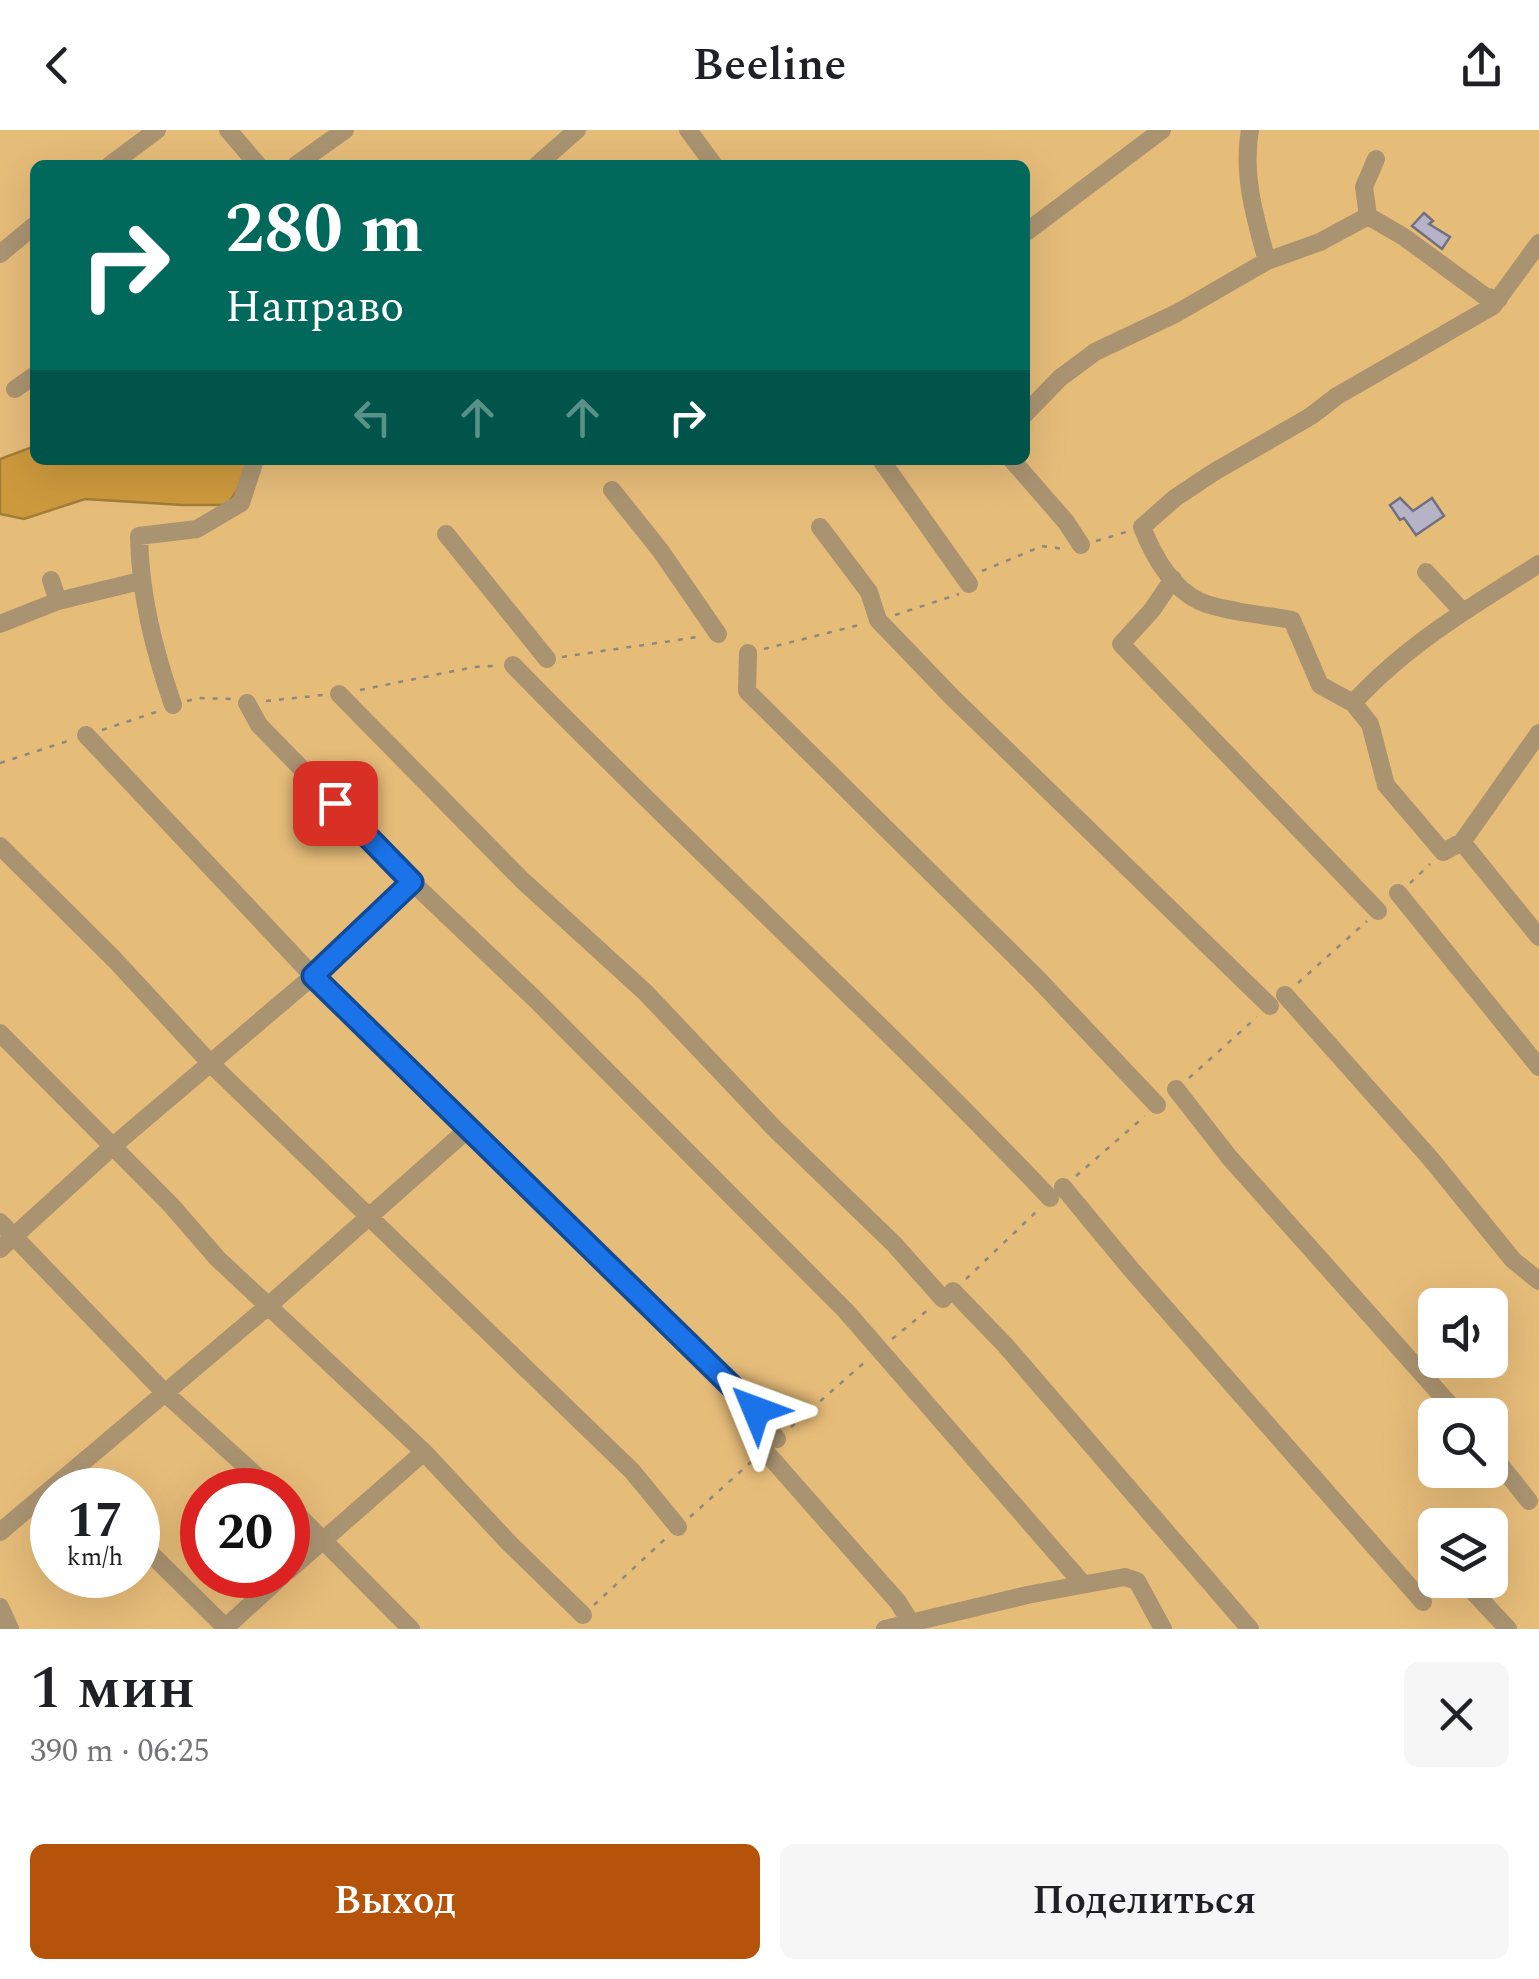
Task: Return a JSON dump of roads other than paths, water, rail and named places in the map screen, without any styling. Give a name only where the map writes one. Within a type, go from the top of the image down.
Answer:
[{"type":"lane","points":[[117,160],[157,130]]},
{"type":"lane","points":[[228,130],[254,160]]},
{"type":"lane","points":[[303,160],[346,130]]},
{"type":"lane","points":[[543,160],[577,130]]},
{"type":"lane","points":[[688,130],[710,160]]},
{"type":"lane","points":[[1030,230],[1162,130]]},
{"type":"lane","points":[[1250,130],[1250,200],[1267,261]]},
{"type":"lane","points":[[1368,216],[1364,187],[1376,159]]},
{"type":"lane","points":[[1030,409],[1060,378],[1095,352],[1177,313],[1267,261],[1320,242],[1368,216]]},
{"type":"lane","points":[[1368,216],[1404,237],[1486,297],[1499,299]]},
{"type":"lane","points":[[0,254],[30,229]]},
{"type":"lane","points":[[1539,243],[1493,306],[1214,472],[1175,498],[1142,527],[1153,555],[1172,580],[1198,601],[1292,620],[1320,685],[1353,703],[1370,724],[1386,785],[1443,852],[1462,842],[1539,734]]},
{"type":"lane","points":[[16,389],[30,379]]},
{"type":"lane","points":[[173,705],[140,581],[139,536],[197,529],[240,502],[256,465]]},
{"type":"lane","points":[[885,465],[969,584]]},
{"type":"lane","points":[[1016,465],[1081,545]]},
{"type":"lane","points":[[612,490],[660,550],[718,634]]},
{"type":"lane","points":[[820,528],[869,592],[878,620],[953,698],[1278,1000],[1430,1158],[1512,1260],[1539,1280]]},
{"type":"lane","points":[[446,534],[547,659]]},
{"type":"lane","points":[[1353,703],[1383,670],[1462,612],[1539,564]]},
{"type":"lane","points":[[1426,572],[1462,612]]},
{"type":"lane","points":[[50,580],[58,601]]},
{"type":"lane","points":[[1172,580],[1152,610],[1121,644],[1378,912]]},
{"type":"lane","points":[[0,624],[58,601],[140,581]]},
{"type":"lane","points":[[748,653],[747,691],[1037,978],[1157,1105]]},
{"type":"lane","points":[[512,665],[770,922],[1057,1193],[1130,1268],[1423,1602]]},
{"type":"lane","points":[[339,694],[522,880],[645,992],[775,1129],[1006,1346],[1250,1629]]},
{"type":"lane","points":[[248,703],[259,725],[412,882],[536,1000],[881,1348],[1084,1584]]},
{"type":"lane","points":[[86,735],[313,976],[756,1410],[771,1445],[911,1623]]},
{"type":"lane","points":[[1462,842],[1537,930]]},
{"type":"lane","points":[[0,846],[114,959],[211,1064],[632,1472],[678,1527]]},
{"type":"lane","points":[[7,1243],[113,1146],[313,976],[412,882]]},
{"type":"lane","points":[[1398,893],[1539,1067]]},
{"type":"lane","points":[[0,1034],[267,1307],[424,1452],[510,1544],[584,1614]]},
{"type":"lane","points":[[1176,1089],[1229,1157],[1443,1398]]},
{"type":"lane","points":[[75,1468],[267,1307],[467,1130]]},
{"type":"lane","points":[[0,1222],[7,1243],[248,1468]]},
{"type":"lane","points":[[310,1552],[424,1452]]},
{"type":"lane","points":[[1508,1475],[1529,1501]]},
{"type":"lane","points":[[0,1532],[30,1506]]},
{"type":"lane","points":[[310,1528],[412,1629]]},
{"type":"lane","points":[[160,1563],[226,1629],[259,1598]]},
{"type":"lane","points":[[885,1629],[1126,1576],[1138,1581],[1163,1629]]},
{"type":"lane","points":[[1479,1598],[1508,1629]]},
{"type":"lane","points":[[0,1607],[10,1629]]}]
